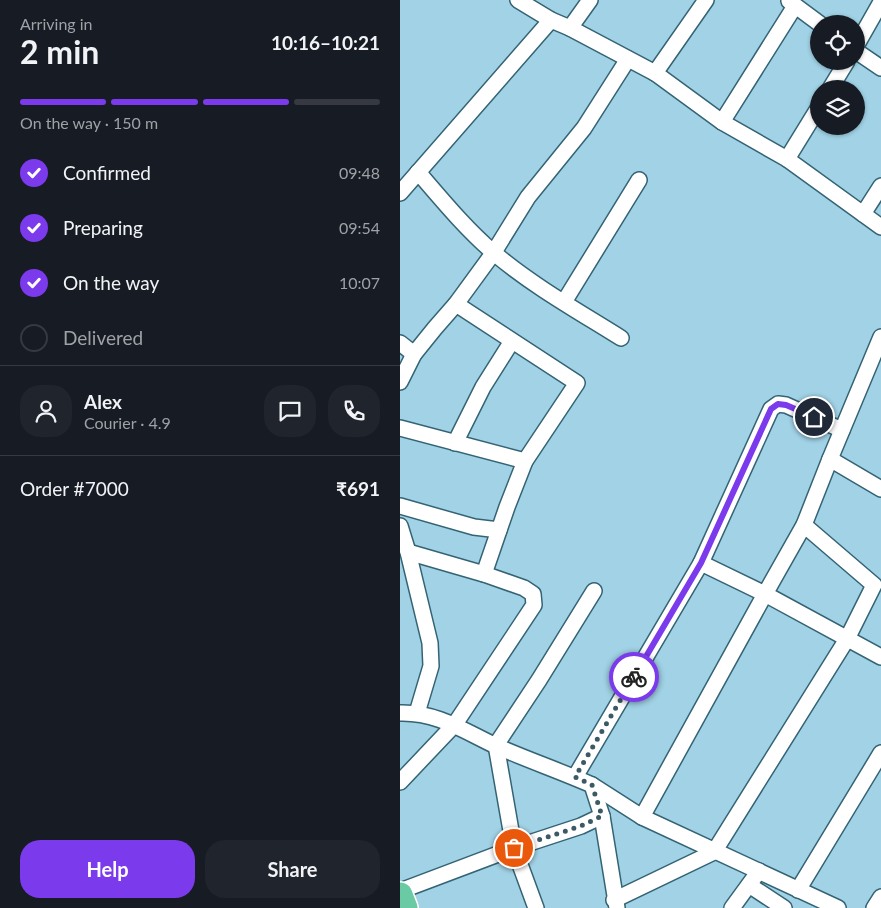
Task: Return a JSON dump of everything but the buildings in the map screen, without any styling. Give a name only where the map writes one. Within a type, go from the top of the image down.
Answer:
[{"type":"highway","points":[[400,895],[405,908]]},
{"type":"street","points":[[518,0],[551,20],[655,73],[722,122],[787,159],[881,227]]},
{"type":"street","points":[[570,28],[590,0]]},
{"type":"street","points":[[655,73],[706,0]]},
{"type":"street","points":[[865,30],[881,2]]},
{"type":"street","points":[[722,122],[791,3],[810,17]]},
{"type":"street","points":[[400,193],[551,20]]},
{"type":"street","points":[[865,57],[881,68]]},
{"type":"street","points":[[400,382],[414,354],[456,304],[494,252],[528,197],[584,128],[628,58]]},
{"type":"street","points":[[787,159],[810,122]]},
{"type":"street","points":[[418,172],[451,210],[494,252],[542,288],[621,338]]},
{"type":"street","points":[[564,302],[640,180]]},
{"type":"street","points":[[863,214],[881,186]]},
{"type":"street","points":[[456,304],[577,383],[525,461],[484,574]]},
{"type":"street","points":[[642,817],[804,525],[881,337]]},
{"type":"street","points":[[455,442],[483,387],[512,341]]},
{"type":"street","points":[[400,343],[414,354]]},
{"type":"street","points":[[575,777],[701,563],[771,409],[778,404],[786,405],[842,430]]},
{"type":"street","points":[[400,428],[525,461]]},
{"type":"street","points":[[830,459],[881,489]]},
{"type":"street","points":[[400,506],[474,527],[499,530]]},
{"type":"street","points":[[592,785],[602,816],[615,904],[714,852],[847,639],[874,585],[804,525]]},
{"type":"street","points":[[400,526],[430,643],[431,666],[417,712]]},
{"type":"street","points":[[400,782],[455,724],[534,605],[533,594],[524,588],[484,574],[408,552]]},
{"type":"street","points":[[701,563],[765,594],[881,657]]},
{"type":"street","points":[[536,908],[514,848],[496,746],[594,591]]},
{"type":"street","points":[[400,713],[417,712],[455,724],[496,746],[575,777],[592,785],[642,817],[838,908]]},
{"type":"street","points":[[798,890],[881,753]]},
{"type":"street","points":[[400,891],[514,848],[581,826],[602,816]]},
{"type":"street","points":[[732,908],[759,872]]},
{"type":"street","points":[[749,885],[784,908]]},
{"type":"street","points":[[874,908],[881,897]]},
{"type":"way so far","points":[[514,848],[581,826],[602,816],[592,785],[575,777],[634,677]]},
{"type":"route","points":[[634,677],[701,563],[771,409],[778,404],[786,405],[814,417]]}]
